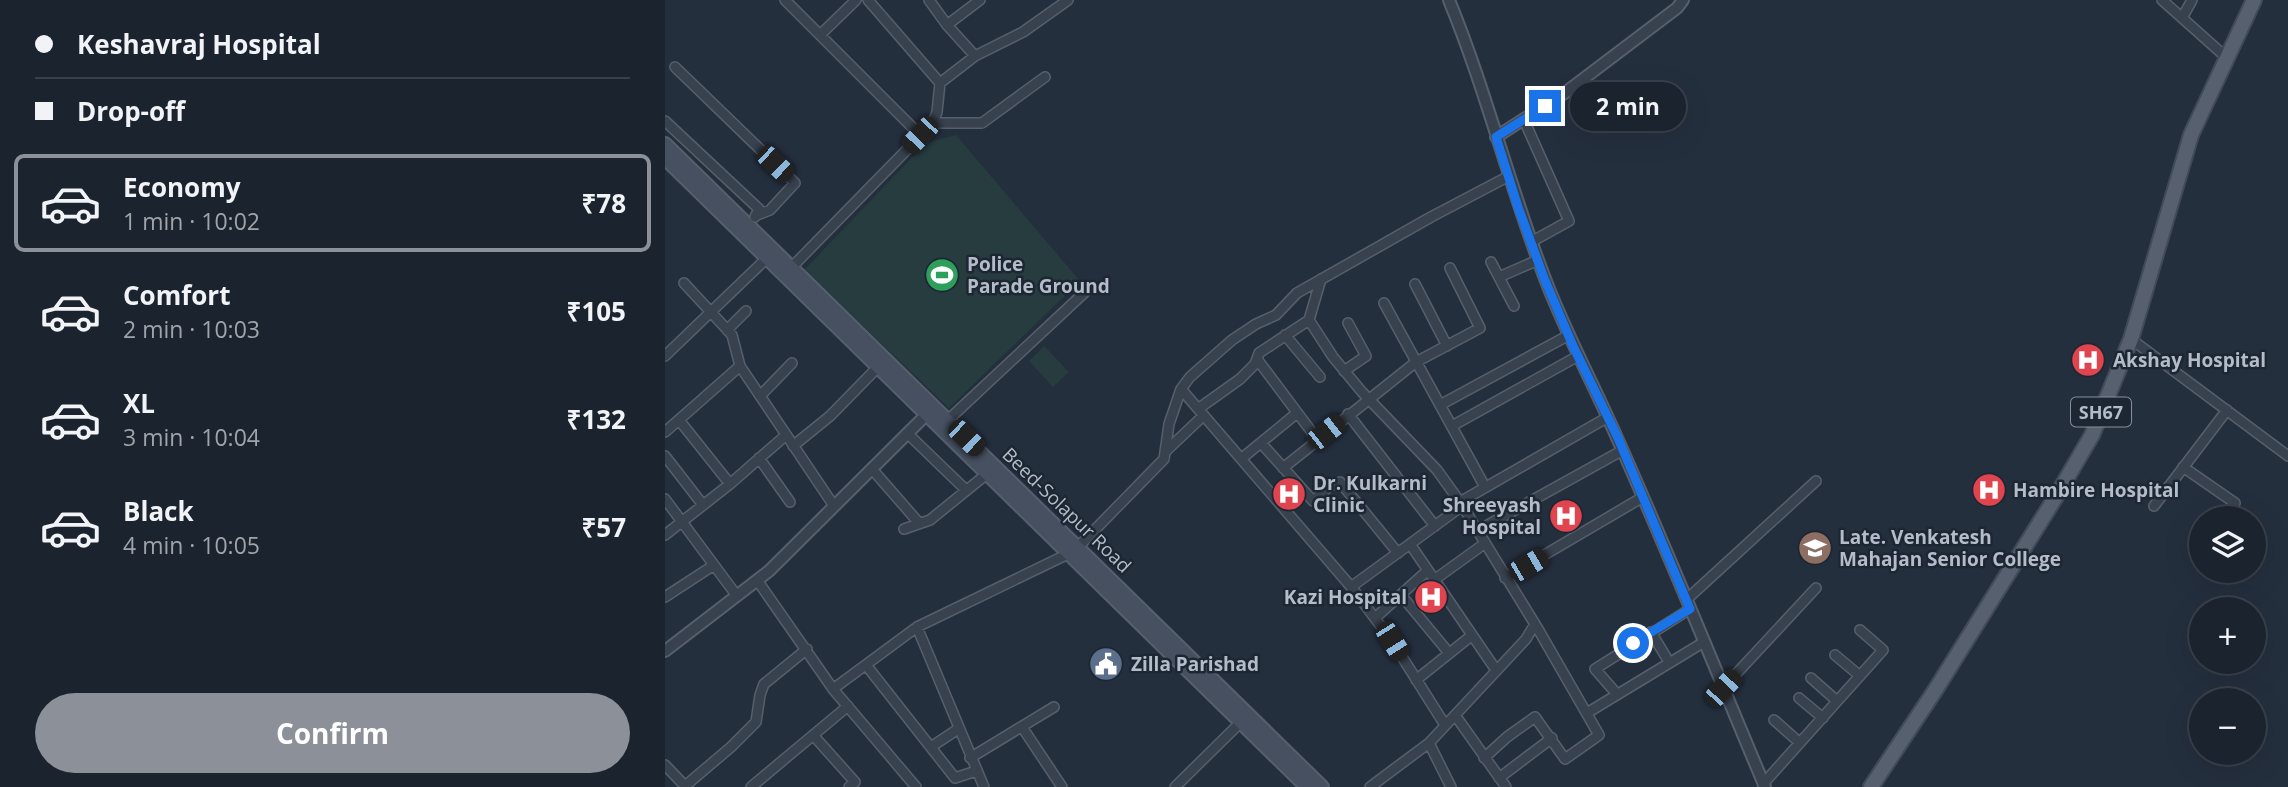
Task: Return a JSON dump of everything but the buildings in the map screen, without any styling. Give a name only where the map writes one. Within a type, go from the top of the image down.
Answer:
[{"type":"main road","name":"SH67","points":[[1871,787],[1936,689],[2092,435],[2131,339],[2191,135],[2254,0]]},
{"type":"main road","name":"Beed-Solapur Road","points":[[665,144],[753,220],[792,267],[948,420],[1307,787]]},
{"type":"main road","name":"Beed-Solapur Road","points":[[665,158],[988,473],[1074,550],[1322,787]]},
{"type":"street","points":[[785,0],[920,135]]},
{"type":"street","points":[[820,35],[856,0]]},
{"type":"street","points":[[868,0],[940,83]]},
{"type":"street","points":[[929,0],[975,56]]},
{"type":"street","points":[[947,25],[980,0]]},
{"type":"street","points":[[792,267],[933,123],[940,83],[975,56],[1023,32],[1067,0]]},
{"type":"street","points":[[1449,0],[1470,51],[1531,243],[1569,335],[1623,450],[1764,785],[1883,649],[1860,630]]},
{"type":"street","points":[[1496,137],[1601,66],[1677,8],[1683,0]]},
{"type":"street","points":[[2162,0],[2227,58]]},
{"type":"street","points":[[2182,18],[2192,0]]},
{"type":"street","points":[[674,67],[795,183],[770,210],[753,220]]},
{"type":"street","points":[[933,123],[982,123],[1045,77]]},
{"type":"street","points":[[1524,120],[1569,221],[1531,243]]},
{"type":"street","points":[[665,121],[759,209],[753,220]]},
{"type":"street","points":[[833,690],[917,627],[1074,550],[1164,459],[1169,424],[1181,389],[1190,377],[1232,340],[1255,324],[1276,315],[1297,293],[1431,216],[1509,176]]},
{"type":"street","points":[[665,356],[767,258]]},
{"type":"street","points":[[1499,277],[1538,260]]},
{"type":"street","points":[[1491,262],[1514,306]]},
{"type":"street","points":[[1283,468],[1416,362],[1480,328],[1450,268]]},
{"type":"street","points":[[1165,452],[1201,413],[1255,364],[1259,353],[1309,320],[1321,279]]},
{"type":"street","points":[[684,283],[732,335],[740,366],[834,506]]},
{"type":"street","points":[[1415,284],[1447,346]]},
{"type":"street","points":[[948,420],[1084,293]]},
{"type":"street","points":[[1384,303],[1485,486]]},
{"type":"street","points":[[727,330],[745,312]]},
{"type":"street","points":[[1309,320],[1344,371],[1437,470],[1461,504],[1599,735],[1565,759],[1535,717],[1484,758]]},
{"type":"street","points":[[1344,371],[1366,356],[1348,323]]},
{"type":"street","points":[[1285,335],[1320,377]]},
{"type":"street","points":[[1440,405],[1569,335]]},
{"type":"street","points":[[2131,339],[2288,456]]},
{"type":"street","points":[[1452,426],[1579,356]]},
{"type":"street","points":[[1257,359],[1317,439]]},
{"type":"street","points":[[760,396],[792,363]]},
{"type":"street","points":[[665,432],[740,366]]},
{"type":"street","points":[[793,446],[830,416],[879,367]]},
{"type":"street","points":[[1181,389],[1351,587],[1375,618],[1445,725]]},
{"type":"street","points":[[2154,506],[2227,410]]},
{"type":"street","points":[[665,651],[757,580],[927,414]]},
{"type":"street","points":[[1241,459],[1297,414]]},
{"type":"street","points":[[1349,414],[1435,526]]},
{"type":"street","points":[[1351,587],[1485,486],[1608,417]]},
{"type":"street","points":[[679,419],[730,484]]},
{"type":"street","points":[[908,434],[966,491]]},
{"type":"street","points":[[665,535],[683,523],[785,436]]},
{"type":"street","points":[[1261,443],[1313,501],[1330,486],[1340,482],[1398,553]]},
{"type":"street","points":[[1477,531],[1623,450]]},
{"type":"street","points":[[665,456],[703,505]]},
{"type":"street","points":[[759,458],[790,502]]},
{"type":"street","points":[[2183,467],[2235,503]]},
{"type":"street","points":[[871,469],[919,523]]},
{"type":"street","points":[[904,529],[930,520],[988,473]]},
{"type":"street","points":[[1616,693],[1595,669],[1688,605],[1816,481]]},
{"type":"street","points":[[1505,578],[1643,497]]},
{"type":"street","points":[[665,499],[737,596]]},
{"type":"street","points":[[1410,544],[1496,670]]},
{"type":"street","points":[[1434,580],[1484,544]]},
{"type":"street","points":[[665,597],[714,565]]},
{"type":"street","points":[[1375,618],[1427,570]]},
{"type":"street","points":[[757,580],[833,690],[910,785]]},
{"type":"street","points":[[1723,688],[1816,588]]},
{"type":"street","points":[[1401,594],[1450,653]]},
{"type":"street","points":[[1370,787],[1429,743],[1526,639],[1535,624]]},
{"type":"street","points":[[917,627],[984,787]]},
{"type":"street","points":[[1651,632],[1669,662]]},
{"type":"street","points":[[1416,680],[1471,636]]},
{"type":"street","points":[[1587,713],[1704,642]]},
{"type":"street","points":[[665,765],[685,786],[697,777],[756,722],[764,684],[807,649]]},
{"type":"street","points":[[1835,655],[1860,676]]},
{"type":"street","points":[[866,665],[955,778],[976,771]]},
{"type":"street","points":[[1811,678],[1837,701]]},
{"type":"street","points":[[1799,698],[1823,718]]},
{"type":"street","points":[[758,785],[848,706]]},
{"type":"street","points":[[970,758],[1054,707]]},
{"type":"street","points":[[1455,715],[1506,787]]},
{"type":"street","points":[[1774,720],[1800,743]]},
{"type":"street","points":[[1175,787],[1241,722]]},
{"type":"street","points":[[1022,727],[1062,787]]},
{"type":"street","points":[[931,747],[958,729]]},
{"type":"street","points":[[813,735],[855,782],[849,787]]},
{"type":"street","points":[[1499,778],[1552,738]]},
{"type":"street","points":[[1429,743],[1451,787]]},
{"type":"green space","name":"Police Parade Ground","points":[[956,135],[1080,281],[949,408],[804,270],[926,143]]},
{"type":"green space","points":[[1044,346],[1069,372],[1053,387],[1029,361]]},
{"type":"place","name":"Police Parade Ground","points":[[942,275]]},
{"type":"place","name":"Akshay Hospital","points":[[2088,360]]},
{"type":"place","name":"Hambire Hospital","points":[[1989,490]]},
{"type":"place","name":"Dr. Kulkarni Clinic","points":[[1289,494]]},
{"type":"place","name":"Shreeyash Hospital","points":[[1566,516]]},
{"type":"place","name":"Late. Venkatesh Mahajan Senior College","points":[[1815,548]]},
{"type":"place","name":"Kazi Hospital","points":[[1431,597]]},
{"type":"place","name":"Zilla Parishad","points":[[1106,664]]},
{"type":"route","points":[[1545,106],[1496,137],[1544,278],[1573,346],[1618,438],[1690,609],[1633,643]]}]
